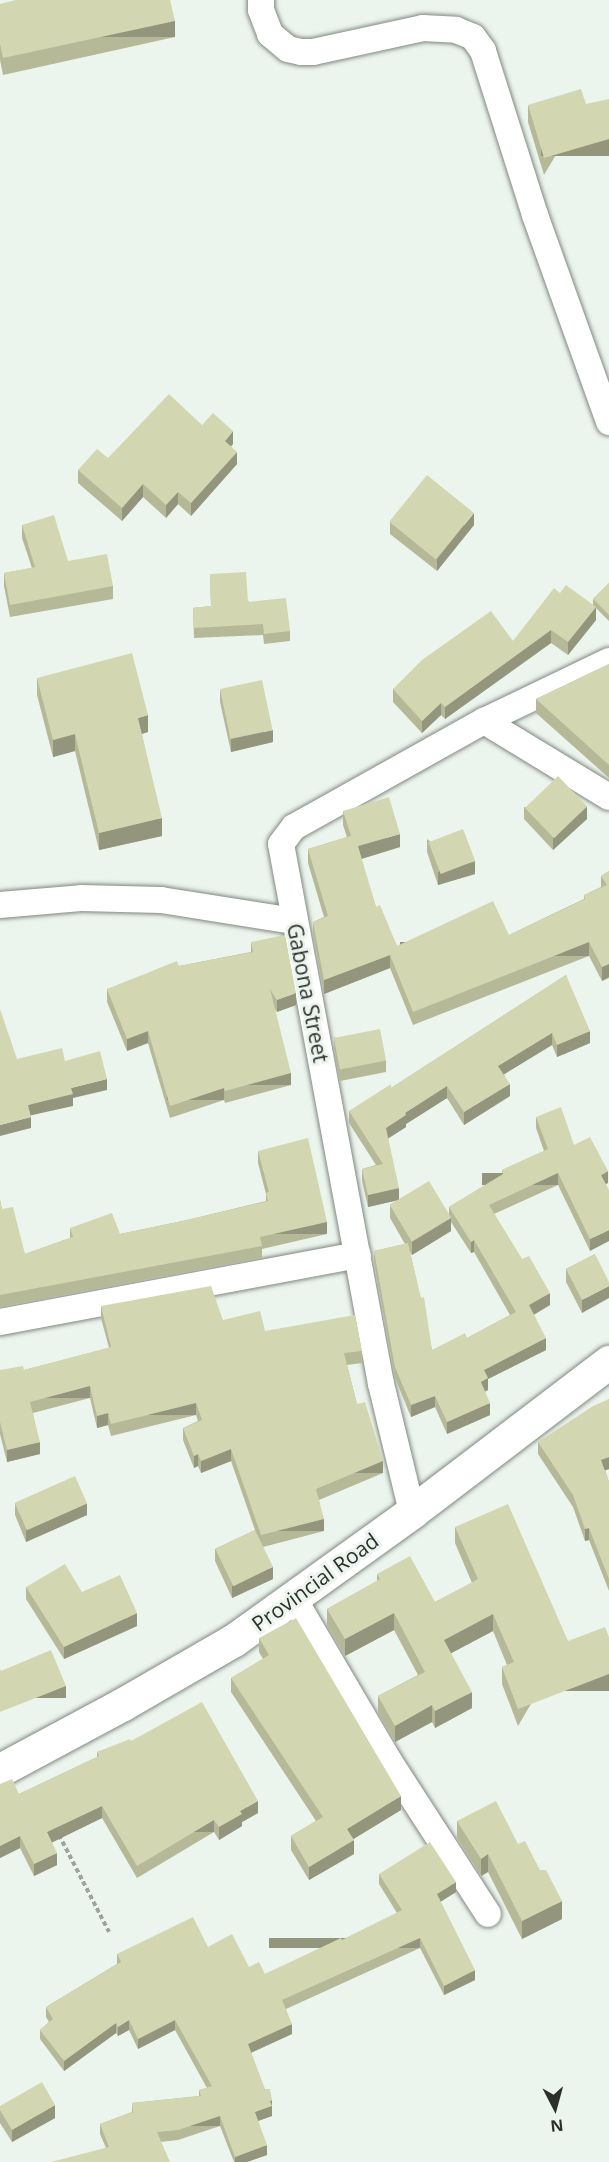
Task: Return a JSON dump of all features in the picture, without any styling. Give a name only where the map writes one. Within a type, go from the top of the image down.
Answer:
[{"type":"main road","name":"Provincial Road","points":[[0,1770],[123,1704],[234,1640],[412,1512],[609,1362]]},
{"type":"street","points":[[261,0],[261,10],[270,34],[288,49],[301,52],[313,52],[423,28],[456,30],[473,37],[483,51],[535,215],[609,422]]},
{"type":"street","name":"Gabona Street","points":[[412,1512],[381,1384],[281,857],[281,844],[285,835],[294,827],[484,721],[609,662]]},
{"type":"street","points":[[484,721],[609,797]]},
{"type":"street","points":[[0,905],[81,898],[160,900],[294,921]]},
{"type":"street","points":[[0,1322],[358,1255]]},
{"type":"street","points":[[294,1599],[389,1761],[488,1914]]},
{"type":"path","points":[[58,1832],[109,1932]]},
{"type":"building","points":[[16,0],[170,0],[175,21],[3,58],[0,44],[0,4]]},
{"type":"building","points":[[581,89],[586,104],[609,99],[609,139],[544,158],[528,105]]},
{"type":"building","points":[[169,394],[202,425],[213,413],[233,431],[225,441],[237,452],[191,503],[178,492],[166,505],[143,484],[122,508],[78,470],[97,449],[108,458]]},
{"type":"building","points":[[427,475],[474,513],[436,559],[389,522]]},
{"type":"building","points":[[54,515],[68,561],[107,554],[113,586],[10,605],[4,573],[35,567],[22,525]]},
{"type":"building","points":[[246,572],[248,602],[286,598],[290,631],[264,634],[263,624],[194,628],[193,608],[211,606],[210,574]]},
{"type":"building","points":[[609,583],[609,615],[593,599]]},
{"type":"building","points":[[566,585],[596,607],[568,642],[551,630],[445,707],[441,703],[422,721],[393,689],[422,660],[491,611],[513,641],[554,588],[560,593]]},
{"type":"building","points":[[132,653],[148,715],[138,718],[162,818],[99,833],[75,734],[53,740],[37,678]]},
{"type":"building","points":[[609,664],[609,765],[536,699]]},
{"type":"building","points":[[262,680],[273,730],[231,739],[220,689]]},
{"type":"building","points":[[558,776],[587,806],[554,838],[525,808]]},
{"type":"building","points":[[389,797],[400,834],[358,846],[376,907],[380,905],[397,946],[493,901],[509,935],[585,899],[584,895],[607,885],[601,876],[609,871],[609,964],[602,967],[589,942],[413,1012],[390,955],[324,980],[313,922],[328,916],[308,849],[351,836],[343,811]]},
{"type":"building","points":[[463,829],[475,861],[441,874],[428,842]]},
{"type":"building","points":[[285,935],[296,993],[277,1000],[270,989],[291,1073],[225,1091],[224,1088],[170,1106],[148,1031],[127,1039],[107,989],[177,961],[179,966],[253,952],[251,942]]},
{"type":"building","points":[[566,975],[590,1031],[557,1045],[552,1033],[498,1066],[510,1084],[464,1112],[447,1086],[405,1113],[406,1115],[386,1128],[399,1188],[368,1195],[362,1169],[383,1164],[349,1111],[391,1084],[391,1088]]},
{"type":"building","points":[[0,1009],[17,1059],[62,1048],[65,1061],[100,1051],[107,1079],[71,1088],[73,1094],[28,1105],[31,1117],[0,1125]]},
{"type":"building","points":[[380,1029],[386,1060],[340,1069],[334,1038]]},
{"type":"building","points":[[561,1107],[574,1145],[590,1137],[608,1171],[601,1175],[609,1190],[609,1230],[590,1239],[558,1173],[489,1205],[522,1259],[529,1256],[550,1293],[529,1305],[546,1338],[484,1370],[488,1378],[481,1382],[490,1403],[447,1422],[435,1396],[411,1405],[395,1367],[374,1251],[408,1243],[421,1298],[424,1297],[432,1350],[465,1333],[467,1338],[516,1312],[474,1240],[471,1242],[449,1207],[503,1174],[502,1170],[548,1149],[536,1117]]},
{"type":"building","points":[[308,1138],[327,1222],[260,1237],[262,1246],[0,1295],[0,1200],[2,1209],[13,1207],[25,1254],[73,1237],[70,1228],[112,1213],[120,1234],[268,1201],[266,1193],[269,1192],[258,1151]]},
{"type":"building","points":[[429,1181],[451,1218],[412,1242],[390,1205]]},
{"type":"building","points":[[595,1254],[609,1286],[582,1300],[566,1269]]},
{"type":"building","points":[[211,1286],[223,1320],[260,1311],[265,1331],[355,1315],[362,1351],[344,1353],[357,1404],[365,1402],[383,1461],[316,1489],[324,1519],[261,1535],[231,1449],[201,1461],[198,1454],[194,1456],[183,1428],[202,1420],[196,1403],[111,1424],[108,1413],[97,1416],[90,1386],[30,1402],[40,1442],[7,1450],[0,1422],[0,1370],[23,1366],[24,1370],[111,1347],[101,1306]]},
{"type":"building","points":[[609,1399],[609,1457],[601,1460],[609,1482],[609,1579],[589,1528],[585,1529],[573,1495],[538,1442],[593,1406]]},
{"type":"building","points":[[75,1476],[87,1503],[27,1530],[15,1503]]},
{"type":"building","points":[[508,1504],[568,1641],[605,1627],[609,1637],[609,1674],[518,1709],[502,1667],[514,1662],[493,1614],[444,1640],[472,1692],[435,1711],[432,1705],[395,1726],[378,1696],[425,1672],[394,1613],[345,1639],[327,1609],[380,1579],[377,1574],[410,1556],[435,1602],[478,1579],[455,1527]]},
{"type":"building","points":[[255,1530],[273,1567],[233,1586],[215,1549]]},
{"type":"building","points":[[65,1564],[82,1592],[120,1575],[137,1613],[64,1647],[26,1587]]},
{"type":"building","points":[[296,1618],[401,1796],[347,1829],[354,1840],[309,1867],[291,1836],[323,1817],[231,1678],[269,1655],[259,1638]]},
{"type":"building","points":[[51,1650],[66,1686],[0,1712],[0,1669],[1,1671]]},
{"type":"building","points":[[202,1702],[258,1801],[240,1811],[242,1814],[219,1827],[214,1820],[137,1866],[102,1806],[47,1832],[57,1853],[34,1864],[20,1836],[0,1846],[0,1784],[12,1779],[19,1794],[99,1756],[97,1752],[130,1739],[131,1741]]},
{"type":"building","points":[[496,1801],[518,1844],[525,1841],[540,1870],[546,1870],[562,1901],[522,1921],[488,1854],[481,1859],[457,1821]]},
{"type":"building","points":[[430,1842],[456,1882],[437,1894],[475,1970],[444,1986],[420,1938],[282,2000],[292,2024],[248,2044],[265,2089],[270,2089],[272,2106],[255,2112],[267,2145],[235,2157],[220,2116],[178,2130],[157,2132],[170,2162],[51,2162],[109,2147],[100,2124],[133,2112],[132,2103],[201,2096],[199,2090],[212,2086],[175,2020],[138,2039],[129,2020],[118,2027],[116,2023],[64,2061],[40,2030],[53,2019],[46,2007],[121,1962],[117,1954],[193,1917],[208,1947],[232,1934],[249,1967],[259,1962],[265,1974],[402,1910],[379,1874]]},
{"type":"building","points":[[42,2082],[55,2105],[12,2130],[0,2106]]}]
